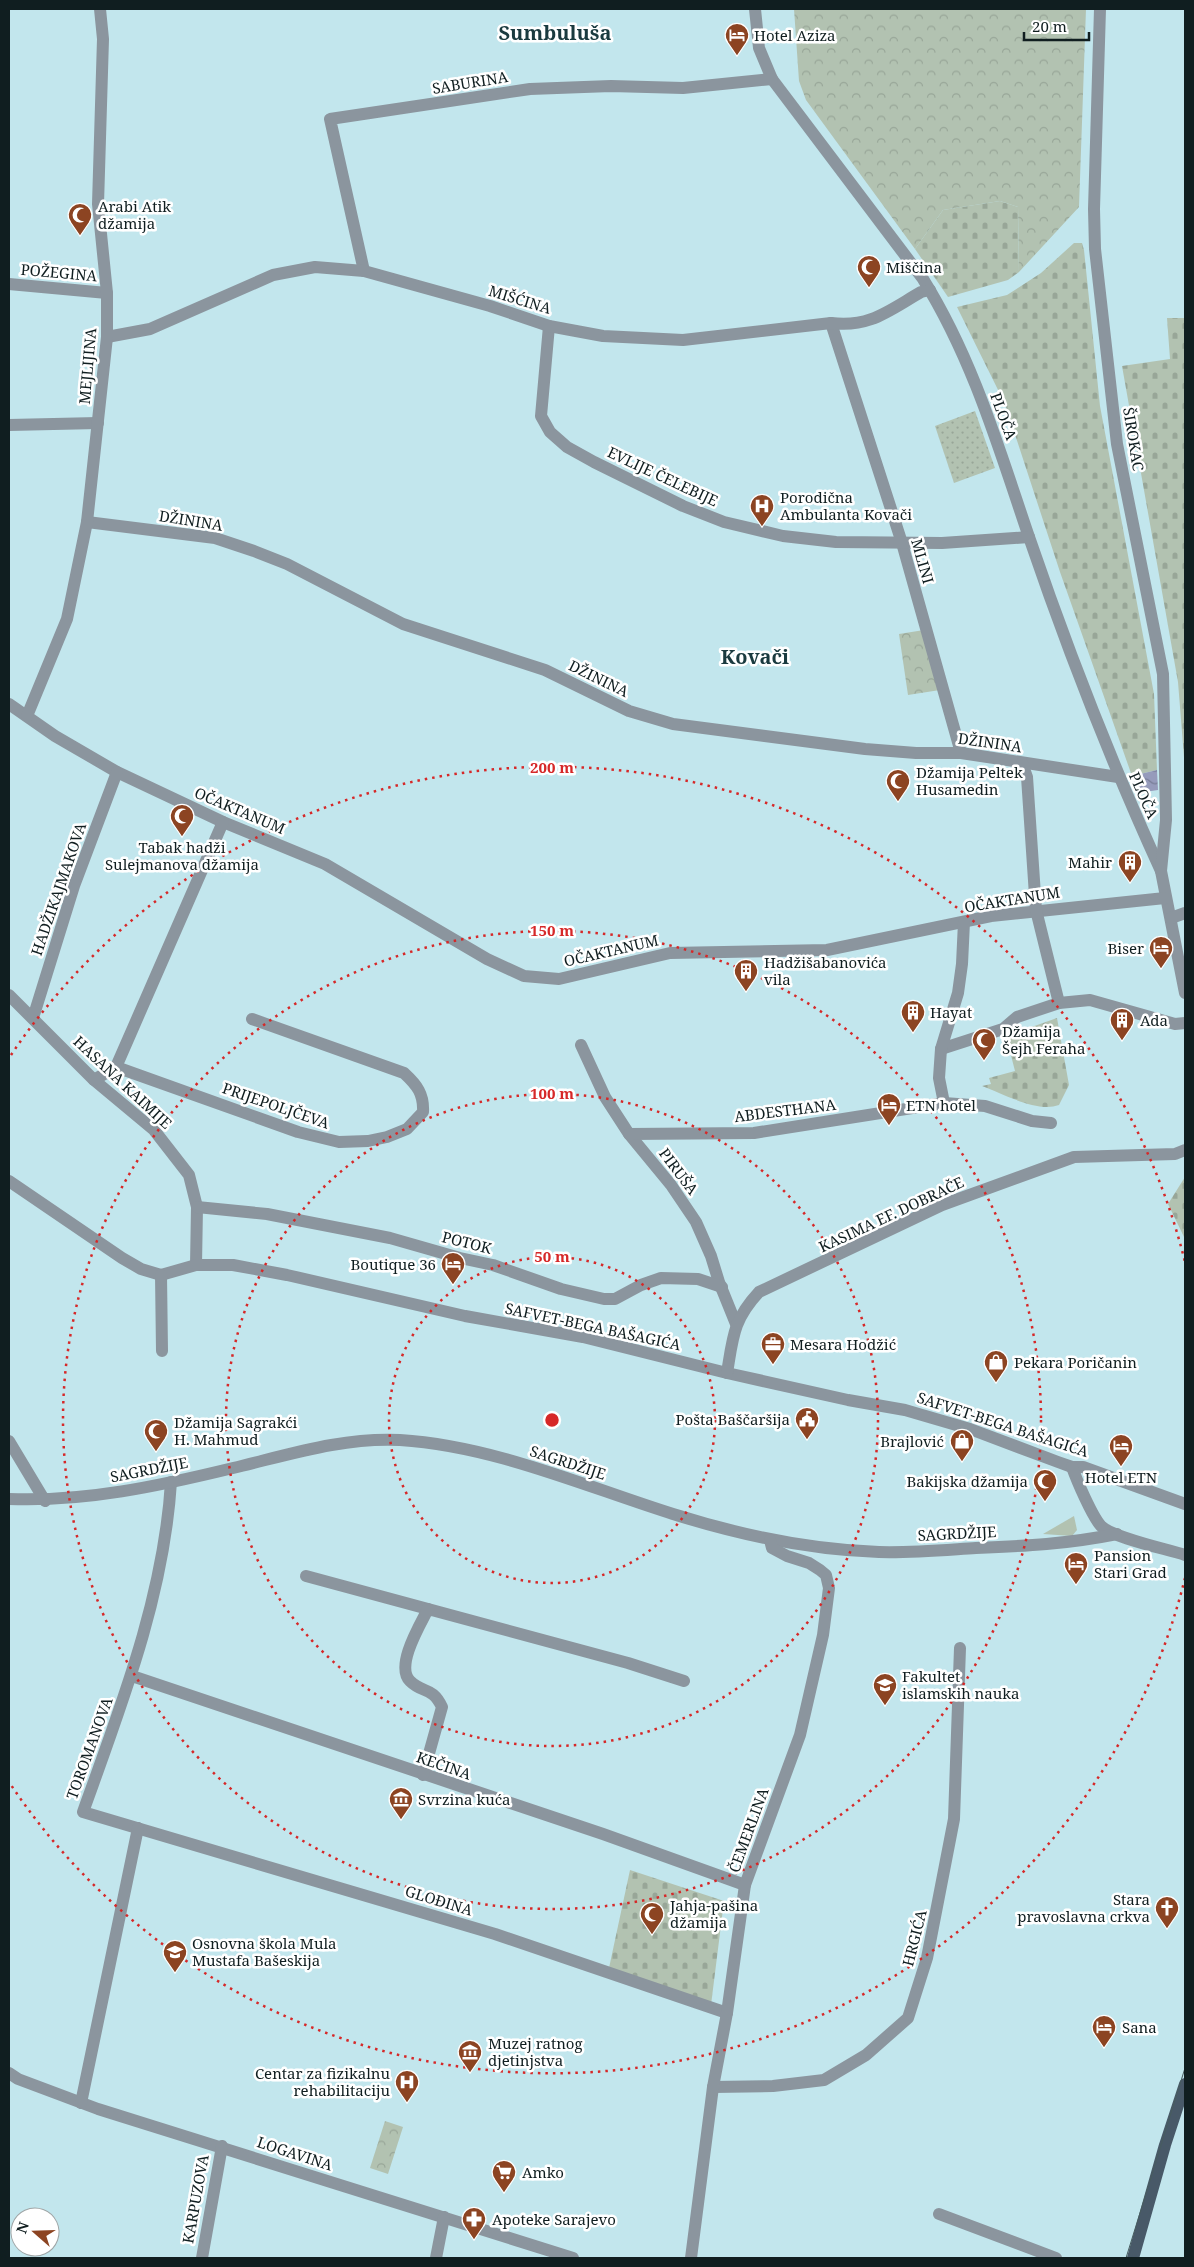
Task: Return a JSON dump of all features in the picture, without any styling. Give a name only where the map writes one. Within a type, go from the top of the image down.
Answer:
[{"type":"main road","points":[[1133,2258],[1165,2145],[1185,2084]]},
{"type":"street","name":"MEJLIJINA","points":[[27,716],[67,619],[87,522],[107,337],[107,293],[98,204],[103,39],[100,9]]},
{"type":"street","name":"PLOČA","points":[[755,9],[759,48],[772,79],[930,290],[971,371],[1088,703],[1118,777],[1161,871]]},
{"type":"street","name":"ŠIROKAC","points":[[1100,9],[1094,209],[1096,249],[1117,444],[1163,674],[1166,820],[1161,871]]},
{"type":"street","name":"SABURINA","points":[[364,271],[330,119],[530,89],[610,86],[682,88],[772,79]]},
{"type":"street","name":"MIŠĆINA","points":[[107,337],[150,329],[273,275],[315,267],[364,271],[490,306],[549,326],[603,336],[683,340],[830,323],[848,325],[867,322],[921,292],[930,290]]},
{"type":"street","name":"POŽEGINA","points":[[9,284],[107,293]]},
{"type":"street","name":"MLINI","points":[[830,323],[902,543],[961,753]]},
{"type":"street","name":"EVLIJE ČELEBIJE","points":[[549,326],[541,416],[550,432],[568,447],[683,506],[724,522],[783,536],[836,542],[902,543],[1029,536]]},
{"type":"street","points":[[9,425],[98,423]]},
{"type":"street","name":"DŽININA","points":[[87,522],[215,538],[254,551],[287,564],[404,624],[545,670],[629,711],[673,724],[865,748],[916,753],[961,753],[1118,777]]},
{"type":"street","name":"OČAKTANUM","points":[[9,704],[55,736],[117,772],[223,822],[325,864],[486,959],[524,976],[559,979],[670,953],[826,950],[991,916],[1165,898]]},
{"type":"street","points":[[1022,763],[1028,786],[1036,910],[1059,1003]]},
{"type":"street","name":"HADŽIKAJMAKOVA","points":[[33,1018],[74,886],[117,772]]},
{"type":"street","points":[[94,1080],[116,1067],[223,822]]},
{"type":"street","points":[[1161,871],[1185,993]]},
{"type":"street","points":[[1171,918],[1185,913]]},
{"type":"street","points":[[944,1103],[939,1078],[941,1049],[958,993],[962,964],[964,922]]},
{"type":"street","name":"HASANA KAIMIJE","points":[[9,995],[94,1080],[154,1130],[189,1175],[197,1207],[196,1265]]},
{"type":"street","points":[[941,1049],[1003,1029],[1017,1017],[1059,1003],[1090,1000],[1175,1024],[1185,1023]]},
{"type":"street","name":"PRIJEPOLJČEVA","points":[[116,1067],[298,1132],[338,1142],[368,1141],[387,1137],[407,1129],[424,1112],[424,1098],[416,1084],[404,1073],[252,1019]]},
{"type":"street","name":"PIRUŠA","points":[[581,1045],[605,1097],[629,1134],[671,1186],[696,1222],[736,1324]]},
{"type":"street","name":"ABDESTHANA","points":[[629,1134],[754,1133],[944,1103],[985,1106],[1032,1121],[1051,1123]]},
{"type":"street","name":"KASIMA EF. DOBRAČE","points":[[727,1373],[736,1324],[746,1307],[759,1292],[942,1205],[1074,1157],[1175,1154],[1185,1150]]},
{"type":"street","points":[[9,1181],[122,1258],[141,1269],[160,1275],[162,1351]]},
{"type":"street","name":"POTOK","points":[[197,1207],[266,1214],[390,1238],[460,1258],[493,1265],[561,1289],[604,1300],[615,1298],[641,1284],[661,1278],[698,1279],[722,1287]]},
{"type":"street","name":"SAFVET-BEGA BAŠAGIĆA","points":[[160,1275],[196,1265],[232,1266],[287,1275],[465,1316],[582,1337],[727,1373],[848,1400],[905,1410],[970,1428],[1072,1467],[1083,1467],[1185,1504]]},
{"type":"street","points":[[9,1440],[45,1501]]},
{"type":"street","name":"SAGRDŽIJE","points":[[9,1499],[45,1501],[70,1499],[171,1482],[346,1441],[400,1440],[454,1448],[523,1465],[675,1514],[770,1540],[878,1552],[909,1552],[1063,1544],[1117,1534]]},
{"type":"street","name":"SAGRDŽIJE","points":[[1072,1467],[1077,1482],[1101,1526],[1117,1534],[1185,1555]]},
{"type":"street","name":"TOROMANOVA","points":[[138,1828],[83,1812],[132,1676],[169,1519],[171,1482]]},
{"type":"street","name":"ČEMERLINA","points":[[691,2258],[713,2087],[727,2013],[745,1884],[800,1735],[823,1635],[829,1588],[826,1576],[820,1570],[809,1563],[779,1553],[772,1548],[770,1540]]},
{"type":"street","points":[[306,1576],[628,1663],[684,1681]]},
{"type":"street","points":[[423,1775],[442,1707],[437,1695],[410,1681],[404,1669],[405,1658],[428,1609]]},
{"type":"street","name":"HRGIĆA","points":[[713,2087],[773,2086],[824,2080],[866,2054],[908,2018],[927,1958],[954,1819],[960,1648]]},
{"type":"street","name":"KEČINA","points":[[132,1676],[745,1884]]},
{"type":"street","points":[[81,2103],[138,1828]]},
{"type":"street","name":"GLOĐINA","points":[[138,1828],[495,1934],[727,2013]]},
{"type":"street","name":"LOGAVINA","points":[[9,2074],[81,2103],[573,2258]]},
{"type":"street","name":"KARPUZOVA","points":[[202,2258],[222,2146]]},
{"type":"street","points":[[939,2214],[1056,2258]]},
{"type":"street","points":[[436,2258],[444,2217]]},
{"type":"green space","points":[[794,9],[1086,9],[1079,207],[1019,272],[1018,207],[1000,201],[943,210],[915,249],[806,100],[799,81]]},
{"type":"green space","points":[[1000,201],[1018,207],[1019,272],[1008,280],[948,297],[915,249],[943,210]]},
{"type":"green space","points":[[1074,243],[1082,243],[1084,250],[1100,406],[1154,694],[1157,770],[1132,776],[1060,572],[1005,404],[957,307],[1007,295],[1041,273]]},
{"type":"green space","points":[[1167,318],[1185,318],[1185,770],[1178,682],[1122,366],[1170,359]]},
{"type":"green space","points":[[975,411],[995,468],[954,483],[935,426]]},
{"type":"green space","points":[[924,630],[940,690],[908,695],[899,634]]},
{"type":"green space","points":[[1057,1018],[1069,1085],[1059,1105],[1041,1107],[1031,1105],[982,1086],[991,1084],[989,1078],[1015,1071],[1006,1036]]},
{"type":"green space","points":[[1185,1177],[1185,1239],[1168,1204]]},
{"type":"green space","points":[[1074,1516],[1077,1530],[1072,1536],[1043,1534]]},
{"type":"green space","points":[[630,1870],[724,1901],[711,2005],[609,1968]]},
{"type":"green space","points":[[385,2121],[403,2127],[388,2174],[370,2168]]},
{"type":"water","points":[[1157,770],[1158,790],[1138,793],[1132,776]]},
{"type":"tram line","points":[[1126,2258],[1185,2068]]},
{"type":"place","name":"Hotel Aziza","points":[[737,56]]},
{"type":"place","name":"Arabi Atik džamija","points":[[80,236]]},
{"type":"place","name":"Miščina","points":[[869,288]]},
{"type":"place","name":"Porodična Ambulanta Kovači","points":[[762,527]]},
{"type":"place","name":"Džamija Peltek Husamedin","points":[[898,802]]},
{"type":"place","name":"Tabak hadži Sulejmanova džamija","points":[[182,837]]},
{"type":"place","name":"Mahir","points":[[1130,883]]},
{"type":"place","name":"Biser","points":[[1161,969]]},
{"type":"place","name":"Hadžišabanovića vila","points":[[746,992]]},
{"type":"place","name":"Hayat","points":[[913,1033]]},
{"type":"place","name":"Ada","points":[[1122,1041]]},
{"type":"place","name":"Džamija Šejh Feraha","points":[[984,1061]]},
{"type":"place","name":"ETN hotel","points":[[889,1126]]},
{"type":"place","name":"Boutique 36","points":[[453,1285]]},
{"type":"place","name":"Mesara Hodžić","points":[[773,1365]]},
{"type":"place","name":"Pekara Poričanin","points":[[996,1383]]},
{"type":"place","name":"Pošta Baščaršija","points":[[807,1440]]},
{"type":"place","name":"Džamija Sagrakći H. Mahmud","points":[[156,1452]]},
{"type":"place","name":"Brajlović","points":[[962,1462]]},
{"type":"place","name":"Hotel ETN","points":[[1121,1467]]},
{"type":"place","name":"Bakijska džamija","points":[[1045,1502]]},
{"type":"place","name":"Pansion Stari Grad","points":[[1076,1585]]},
{"type":"place","name":"Fakultet islamskih nauka","points":[[885,1706]]},
{"type":"place","name":"Svrzina kuća","points":[[401,1820]]},
{"type":"place","name":"Stara pravoslavna crkva","points":[[1167,1929]]},
{"type":"place","name":"Jahja-pašina džamija","points":[[652,1935]]},
{"type":"place","name":"Osnovna škola Mula Mustafa Bašeskija","points":[[175,1973]]},
{"type":"place","name":"Sana","points":[[1104,2048]]},
{"type":"place","name":"Muzej ratnog djetinjstva","points":[[470,2073]]},
{"type":"place","name":"Centar za fizikalnu rehabilitaciju","points":[[407,2103]]},
{"type":"place","name":"Amko","points":[[504,2193]]},
{"type":"place","name":"Apoteke Sarajevo","points":[[474,2240]]},
{"type":"district","name":"Sumbuluša","points":[[555,32]]},
{"type":"district","name":"Kovači","points":[[755,656]]}]
